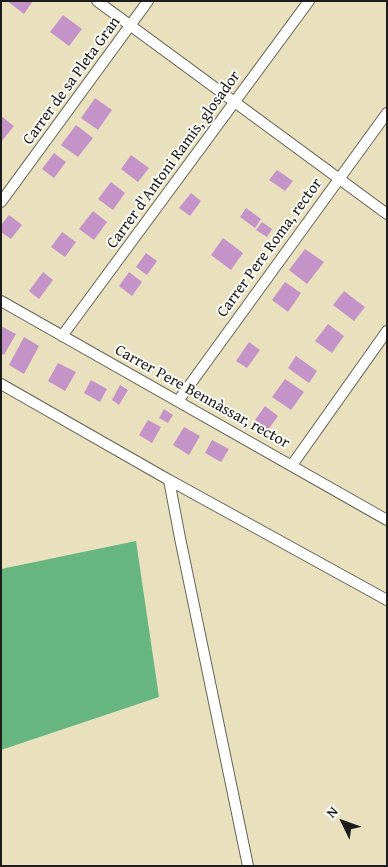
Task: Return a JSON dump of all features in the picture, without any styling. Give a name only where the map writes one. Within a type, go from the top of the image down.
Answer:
[{"type":"street","points":[[97,1],[387,214]]},
{"type":"street","name":"Carrer de sa Pleta Gran","points":[[1,202],[148,1]]},
{"type":"street","name":"Carrer d'Antoni Ramis, glosador","points":[[62,336],[309,1]]},
{"type":"street","name":"Carrer Pere Roma, rector","points":[[178,401],[387,113]]},
{"type":"street","name":"Carrer Pere Bennàssar, rector","points":[[1,301],[387,520]]},
{"type":"street","points":[[292,465],[387,331]]},
{"type":"street","points":[[1,384],[387,600]]},
{"type":"street","points":[[170,480],[185,567],[248,866]]},
{"type":"green space","points":[[136,541],[159,697],[1,750],[1,569]]},
{"type":"building","points":[[7,1],[33,1],[24,14]]},
{"type":"building","points":[[63,15],[82,29],[69,46],[50,32]]},
{"type":"building","points":[[95,98],[112,110],[98,130],[81,118]]},
{"type":"building","points":[[1,116],[14,126],[1,142]]},
{"type":"building","points":[[76,125],[93,138],[78,157],[61,145]]},
{"type":"building","points":[[54,153],[66,162],[54,178],[42,169]]},
{"type":"building","points":[[131,155],[149,168],[138,182],[121,169]]},
{"type":"building","points":[[277,170],[293,181],[285,191],[269,180]]},
{"type":"building","points":[[111,182],[125,193],[113,210],[98,199]]},
{"type":"building","points":[[191,193],[201,201],[190,216],[179,208]]},
{"type":"building","points":[[246,208],[261,219],[255,228],[240,217]]},
{"type":"building","points":[[93,211],[107,222],[94,240],[79,229]]},
{"type":"building","points":[[9,215],[22,225],[11,239],[1,232],[1,225]]},
{"type":"building","points":[[262,222],[272,229],[267,237],[256,230]]},
{"type":"building","points":[[62,232],[76,242],[65,257],[51,247]]},
{"type":"building","points":[[223,238],[243,253],[231,270],[211,255]]},
{"type":"building","points":[[305,249],[324,262],[307,284],[289,270]]},
{"type":"building","points":[[146,253],[157,261],[147,275],[136,267]]},
{"type":"building","points":[[43,272],[53,280],[39,299],[29,291]]},
{"type":"building","points":[[129,272],[142,282],[132,296],[119,286]]},
{"type":"building","points":[[285,282],[301,293],[288,312],[272,300]]},
{"type":"building","points":[[344,291],[365,307],[354,321],[333,305]]},
{"type":"building","points":[[328,324],[344,336],[332,353],[315,341]]},
{"type":"building","points":[[1,326],[16,334],[4,355],[1,353]]},
{"type":"building","points":[[24,337],[39,346],[24,374],[9,365]]},
{"type":"building","points":[[249,342],[260,350],[247,368],[236,361]]},
{"type":"building","points":[[296,356],[317,371],[309,383],[288,368]]},
{"type":"building","points":[[58,363],[76,372],[65,391],[48,381]]},
{"type":"building","points":[[285,379],[304,392],[291,410],[272,397]]},
{"type":"building","points":[[91,380],[107,389],[100,402],[84,393]]},
{"type":"building","points":[[120,385],[128,390],[119,405],[112,400]]},
{"type":"building","points":[[265,406],[278,416],[268,430],[255,420]]},
{"type":"building","points":[[164,409],[173,415],[168,423],[159,418]]},
{"type":"building","points":[[148,420],[161,427],[152,443],[139,435]]},
{"type":"building","points":[[184,427],[200,436],[189,455],[173,445]]},
{"type":"building","points":[[212,440],[229,449],[221,462],[205,453]]}]
